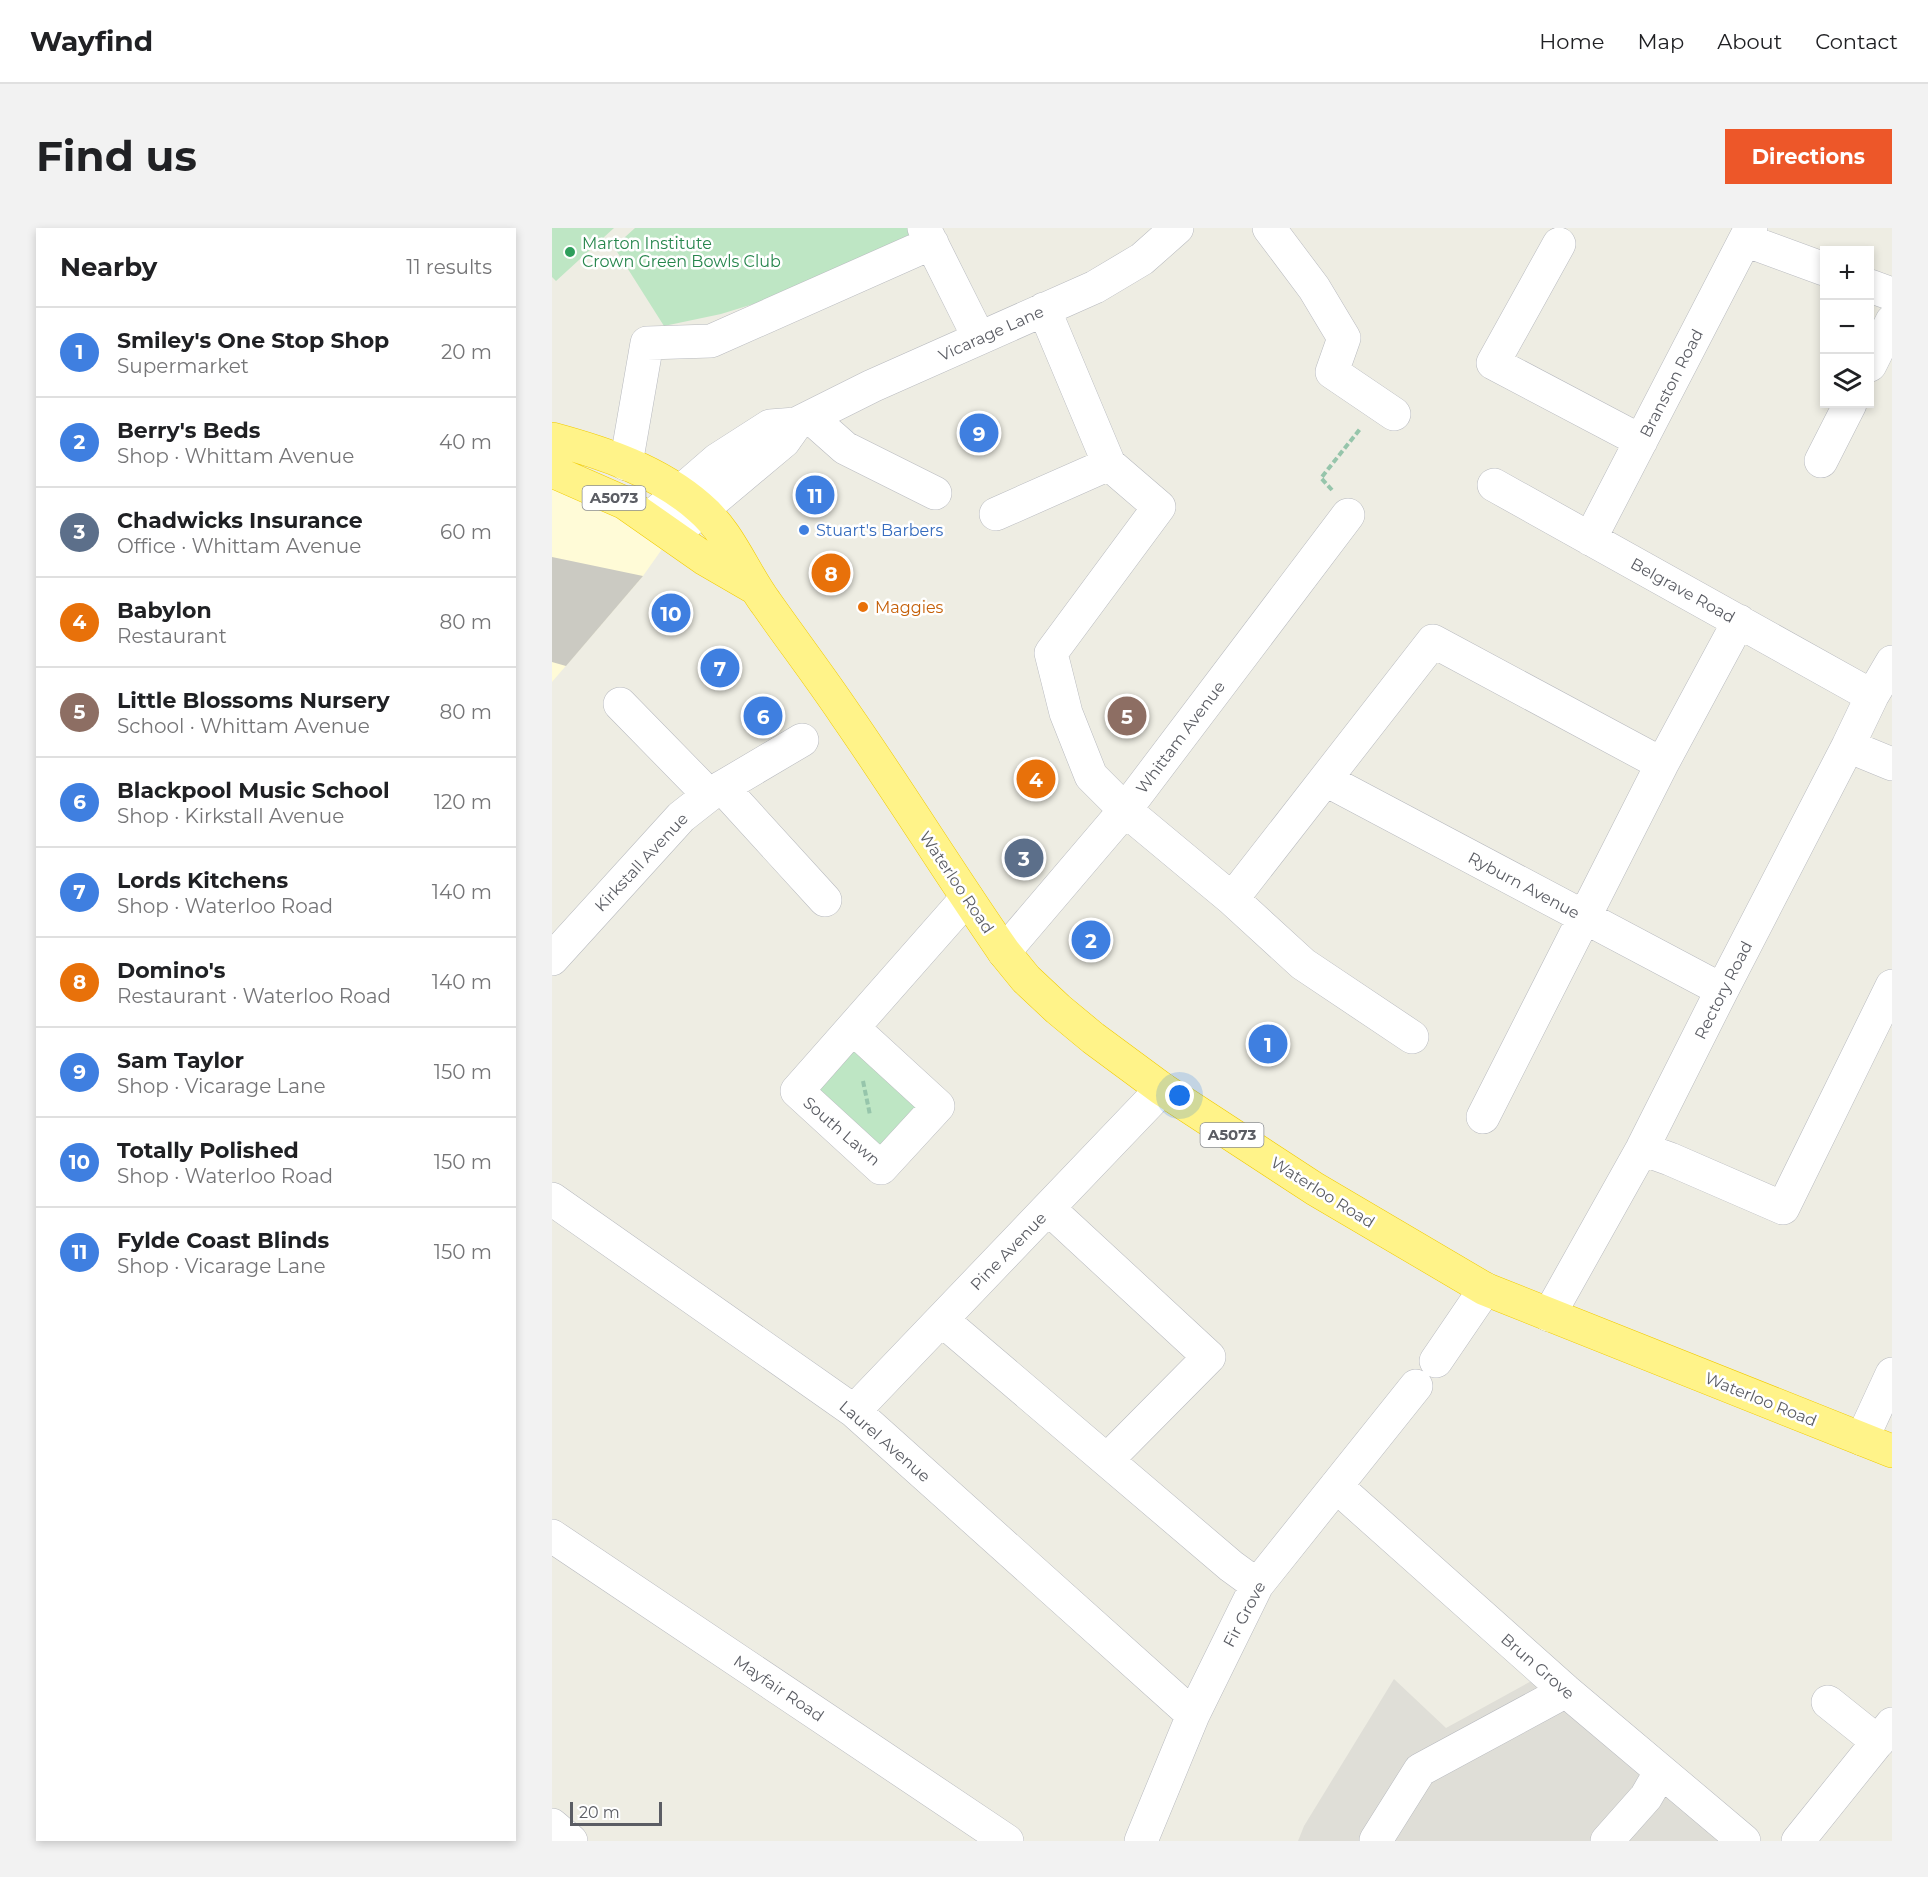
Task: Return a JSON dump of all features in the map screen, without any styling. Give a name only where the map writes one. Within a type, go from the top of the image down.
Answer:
[{"type":"highway","name":"Waterloo Road","points":[[552,439],[592,450],[652,475],[691,500],[726,537],[755,588],[845,714],[1004,952],[1026,979],[1058,1009],[1162,1089],[1316,1189],[1485,1289],[1877,1445]]},
{"type":"highway","name":"Waterloo Road","points":[[552,471],[625,503],[705,559],[755,588]]},
{"type":"street","points":[[1269,228],[1314,288],[1344,338],[1332,372],[1387,409]]},
{"type":"street","name":"Vicarage Lane","points":[[660,527],[691,500],[717,460],[770,426],[803,420],[872,386],[1095,287],[1142,259],[1170,231]]},
{"type":"street","points":[[1748,234],[1820,267]]},
{"type":"street","name":"Branston Road","points":[[1590,539],[1748,234]]},
{"type":"street","points":[[626,464],[647,343],[711,341],[917,241],[979,338]]},
{"type":"street","points":[[1559,244],[1493,363],[1641,441]]},
{"type":"street","points":[[1874,287],[1892,294]]},
{"type":"street","points":[[1044,309],[1110,464],[1159,507],[1051,653],[1066,713],[1091,776],[1125,810],[1232,899],[1303,964],[1412,1037]]},
{"type":"street","points":[[1874,355],[1892,321]]},
{"type":"street","points":[[1821,461],[1848,408]]},
{"type":"street","points":[[803,420],[845,448],[935,493]]},
{"type":"street","points":[[996,514],[1110,464]]},
{"type":"street","name":"Belgrave Road","points":[[1494,485],[1872,696]]},
{"type":"street","name":"Whittam Avenue","points":[[1004,952],[1125,810],[1348,515]]},
{"type":"street","points":[[1484,1117],[1662,764],[1739,621]]},
{"type":"street","points":[[1232,899],[1433,641],[1662,764]]},
{"type":"street","name":"Rectory Road","points":[[1549,1315],[1642,1149],[1872,696],[1892,662]]},
{"type":"street","points":[[620,704],[716,791],[825,900]]},
{"type":"street","name":"Kirkstall Avenue","points":[[552,959],[681,817],[716,791],[802,740]]},
{"type":"street","points":[[1848,746],[1892,764]]},
{"type":"street","name":"Ryburn Avenue","points":[[1326,780],[1722,990]]},
{"type":"street","points":[[853,1028],[967,898]]},
{"type":"street","points":[[1642,1149],[1783,1208],[1892,986]]},
{"type":"street","name":"Pine Avenue","points":[[854,1411],[1162,1089]]},
{"type":"street","name":"Laurel Avenue","points":[[554,1204],[854,1411],[1193,1715]]},
{"type":"street","points":[[1049,1209],[1209,1357],[1107,1460]]},
{"type":"street","name":"Fir Grove","points":[[1141,1841],[1193,1715],[1257,1585],[1426,1374],[1485,1289]]},
{"type":"street","points":[[942,1320],[1222,1558],[1257,1585]]},
{"type":"street","points":[[1877,1445],[1892,1374]]},
{"type":"street","name":"Brun Grove","points":[[1336,1486],[1566,1690],[1744,1841]]},
{"type":"street","name":"Mayfair Road","points":[[552,1536],[1007,1841]]},
{"type":"street","points":[[1376,1840],[1420,1770],[1566,1690]]},
{"type":"street","points":[[1798,1841],[1885,1733],[1828,1702]]},
{"type":"street","points":[[1607,1841],[1646,1797],[1661,1771]]},
{"type":"street","points":[[552,1825],[571,1841]]},
{"type":"path","points":[[1348,515],[1329,502],[1333,491],[1321,478],[1387,409]]},
{"type":"path","points":[[862,1075],[872,1122]]},
{"type":"shaded area","points":[[552,471],[672,535],[643,576],[552,682]]},
{"type":"shaded area","points":[[1546,1673],[1744,1841],[1298,1841],[1304,1826],[1394,1679],[1446,1728]]},
{"type":"green space","name":"Marton Institute Crown Green Bowls Club","points":[[552,228],[614,228],[556,281],[552,277]]},
{"type":"green space","points":[[635,228],[911,228],[915,236],[805,288],[721,314],[664,326],[614,247]]},
{"type":"green space","points":[[853,1028],[938,1106],[881,1168],[797,1091]]},
{"type":"building","points":[[552,557],[643,576],[566,666],[552,662]]},
{"type":"place","name":"Marton Institute Crown Green Bowls Club","points":[[570,252]]},
{"type":"place","name":"Sam Taylor","points":[[979,433]]},
{"type":"place","name":"Fylde Coast Blinds","points":[[815,495]]},
{"type":"place","name":"Stuart's Barbers","points":[[804,530]]},
{"type":"place","name":"Domino's","points":[[831,573]]},
{"type":"place","name":"Maggies","points":[[863,607]]},
{"type":"place","name":"Totally Polished","points":[[671,613]]},
{"type":"place","name":"Lords Kitchens","points":[[720,668]]},
{"type":"place","name":"Blackpool Music School","points":[[763,716]]},
{"type":"place","name":"Little Blossoms Nursery","points":[[1127,716]]},
{"type":"place","name":"Babylon","points":[[1036,779]]},
{"type":"place","name":"Chadwicks Insurance","points":[[1024,858]]},
{"type":"place","name":"Berry's Beds","points":[[1091,940]]},
{"type":"place","name":"Smiley's One Stop Shop","points":[[1268,1044]]}]
